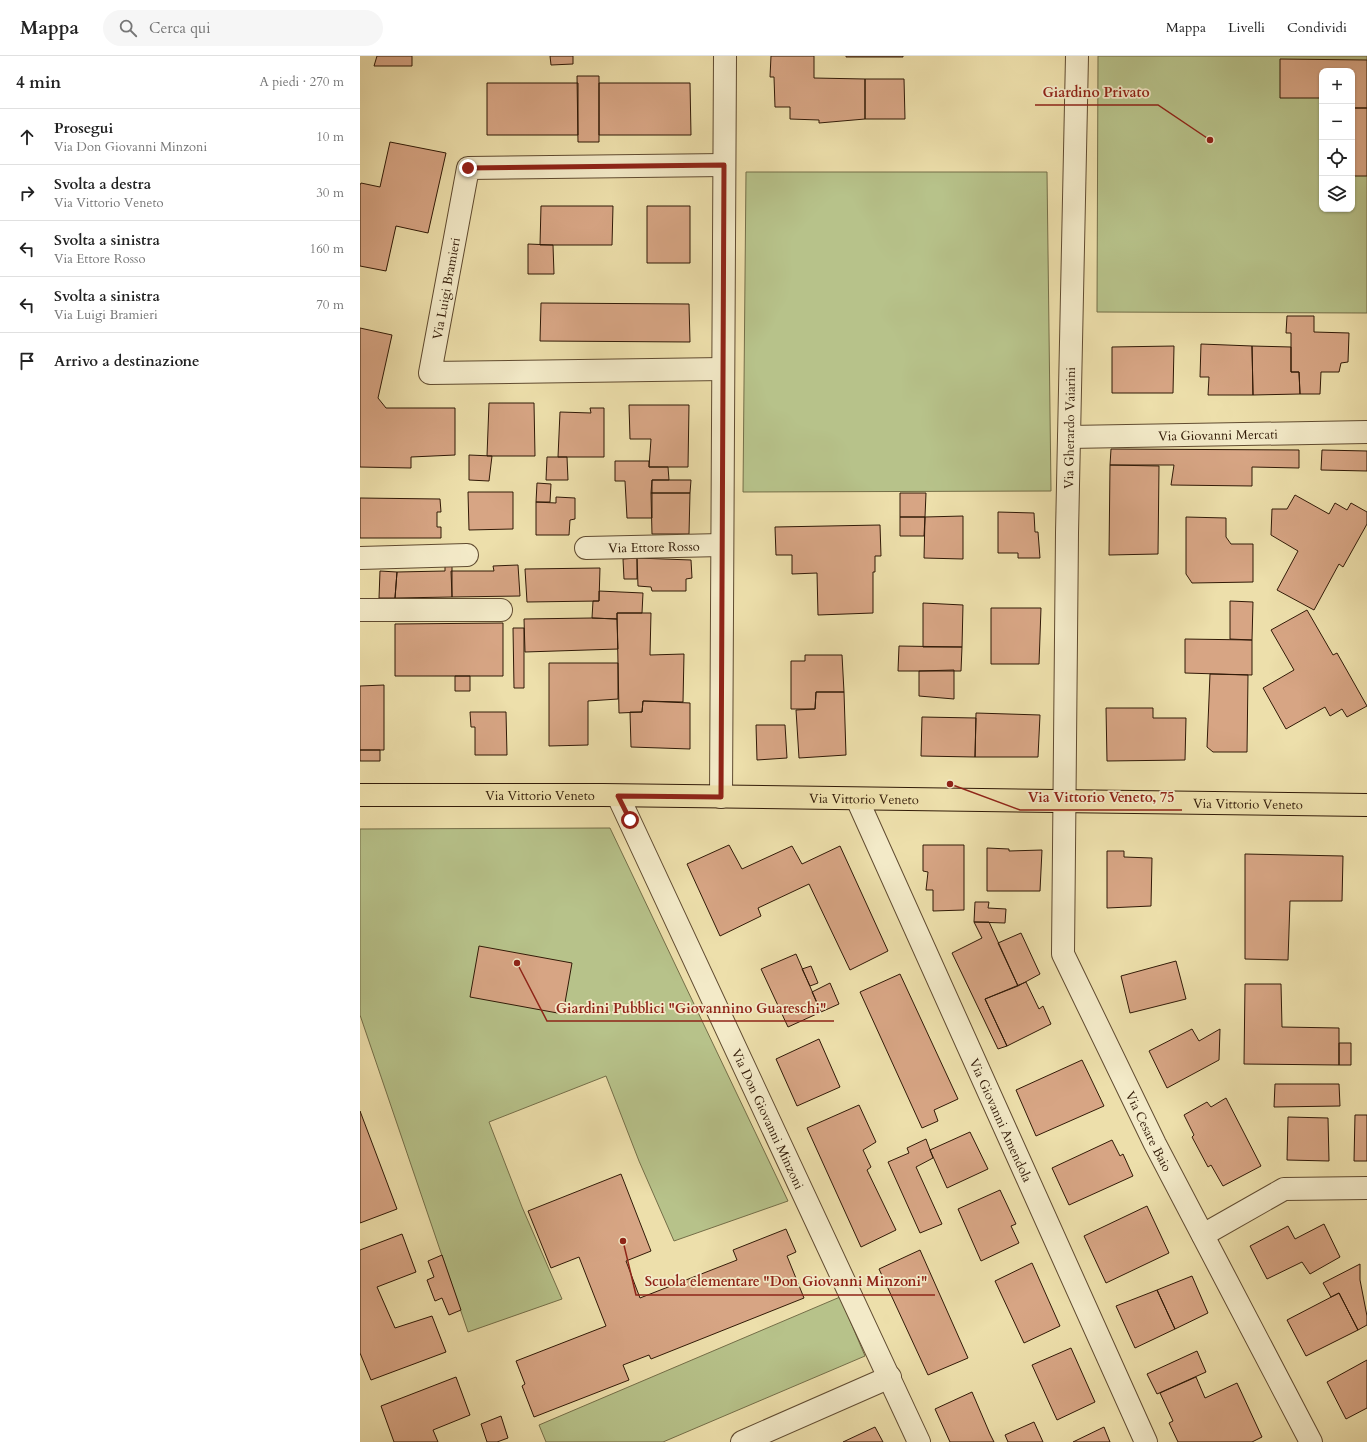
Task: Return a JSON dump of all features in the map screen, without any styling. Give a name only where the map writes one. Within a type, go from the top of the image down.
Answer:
[{"type":"main road","name":"Via Vittorio Veneto","points":[[360,795],[1065,800],[1367,805]]},
{"type":"street","points":[[721,797],[725,56]]},
{"type":"street","name":"Via Gherardo Vaiarini","points":[[1065,800],[1069,438],[1077,56]]},
{"type":"street","name":"Via Luigi Bramieri","points":[[723,369],[430,373],[468,168],[724,165]]},
{"type":"street","name":"Via Giovanni Mercati","points":[[1069,438],[1367,432]]},
{"type":"street","name":"Via Ettore Rosso","points":[[586,548],[722,545]]},
{"type":"street","points":[[360,558],[467,555]]},
{"type":"street","points":[[360,610],[500,610]]},
{"type":"street","name":"Via Don Giovanni Minzoni","points":[[618,796],[919,1442]]},
{"type":"street","name":"Via Giovanni Amendola","points":[[857,799],[1146,1442]]},
{"type":"street","name":"Via Cesare Baio","points":[[1065,800],[1063,954],[1155,1144],[1312,1442]]},
{"type":"street","points":[[1203,1235],[1284,1189],[1367,1188]]},
{"type":"street","points":[[742,1442],[890,1377]]},
{"type":"green space","points":[[1098,56],[1367,56],[1367,313],[1097,312]]},
{"type":"green space","points":[[746,172],[1047,172],[1051,491],[743,492]]},
{"type":"green space","points":[[610,828],[788,1201],[674,1241],[639,1161],[606,1076],[489,1122],[522,1207],[562,1299],[468,1332],[360,1015],[360,829]]},
{"type":"green space","points":[[840,1297],[865,1356],[663,1442],[546,1442],[539,1425]]},
{"type":"building","points":[[377,56],[412,56],[412,66],[374,66]]},
{"type":"building","points":[[550,56],[573,56],[573,64],[551,65]]},
{"type":"building","points":[[771,56],[814,56],[814,78],[865,79],[865,119],[819,123],[819,120],[790,119],[790,107],[775,107],[774,77],[770,77]]},
{"type":"building","points":[[903,56],[903,57],[846,57]]},
{"type":"building","points":[[1280,59],[1367,60],[1367,108],[1355,108],[1355,68],[1319,68],[1319,98],[1280,98]]},
{"type":"building","points":[[577,76],[599,76],[599,142],[578,142]]},
{"type":"building","points":[[865,79],[904,79],[905,119],[865,119]]},
{"type":"building","points":[[487,83],[578,83],[578,135],[487,135]]},
{"type":"building","points":[[599,83],[690,83],[691,135],[599,135]]},
{"type":"building","points":[[1355,108],[1367,108],[1367,176],[1355,176]]},
{"type":"building","points":[[390,142],[446,153],[428,233],[396,226],[386,271],[360,266],[360,185],[361,183],[380,187]]},
{"type":"building","points":[[541,206],[613,206],[612,245],[540,245]]},
{"type":"building","points":[[647,206],[690,206],[690,263],[647,263]]},
{"type":"building","points":[[528,244],[553,245],[554,274],[528,274]]},
{"type":"building","points":[[541,303],[689,304],[690,342],[540,341]]},
{"type":"building","points":[[1287,316],[1314,316],[1314,332],[1349,333],[1348,362],[1341,363],[1339,372],[1321,372],[1320,394],[1300,394],[1299,372],[1291,372],[1291,333],[1286,333]]},
{"type":"building","points":[[360,328],[392,335],[378,398],[386,408],[455,408],[455,455],[411,457],[411,468],[360,467]]},
{"type":"building","points":[[1201,344],[1252,346],[1253,395],[1208,395],[1209,377],[1200,377]]},
{"type":"building","points":[[1174,346],[1173,393],[1112,393],[1112,347]]},
{"type":"building","points":[[1252,346],[1291,347],[1291,372],[1299,372],[1300,394],[1253,395]]},
{"type":"building","points":[[489,403],[534,403],[535,456],[487,456]]},
{"type":"building","points":[[629,405],[689,405],[688,467],[649,467],[651,439],[630,439]]},
{"type":"building","points":[[590,408],[604,408],[604,457],[558,457],[560,412],[591,413]]},
{"type":"building","points":[[1111,449],[1299,450],[1299,468],[1252,467],[1252,486],[1171,485],[1174,465],[1110,465]]},
{"type":"building","points":[[1322,450],[1367,451],[1367,471],[1321,470]]},
{"type":"building","points":[[469,455],[492,456],[489,481],[469,480]]},
{"type":"building","points":[[547,457],[567,457],[568,480],[546,480]]},
{"type":"building","points":[[615,461],[649,461],[649,467],[668,467],[669,480],[652,480],[652,518],[627,518],[625,481],[615,481]]},
{"type":"building","points":[[1110,465],[1159,466],[1158,554],[1109,555]]},
{"type":"building","points":[[652,480],[691,480],[690,493],[651,493]]},
{"type":"building","points":[[537,483],[551,484],[550,502],[536,502]]},
{"type":"building","points":[[468,492],[513,492],[513,529],[469,530]]},
{"type":"building","points":[[651,493],[690,493],[689,534],[652,534]]},
{"type":"building","points":[[900,493],[926,493],[925,517],[900,517]]},
{"type":"building","points":[[1295,495],[1329,514],[1335,503],[1347,510],[1351,503],[1367,512],[1367,524],[1343,567],[1339,564],[1314,610],[1277,590],[1298,551],[1271,535],[1272,509],[1287,509]]},
{"type":"building","points":[[556,497],[575,498],[575,519],[570,520],[569,535],[536,535],[536,502],[556,503]]},
{"type":"building","points":[[360,498],[440,499],[441,512],[437,512],[437,527],[441,527],[441,538],[360,538]]},
{"type":"building","points":[[998,512],[1034,513],[1035,532],[1038,532],[1040,558],[1018,558],[1018,553],[998,553]]},
{"type":"building","points":[[963,516],[963,559],[924,558],[925,517]]},
{"type":"building","points":[[900,517],[925,517],[924,536],[900,536]]},
{"type":"building","points":[[1186,517],[1226,518],[1226,537],[1231,544],[1253,544],[1253,582],[1192,583],[1186,574]]},
{"type":"building","points":[[880,525],[881,556],[875,556],[875,572],[873,572],[873,613],[818,615],[817,573],[792,574],[792,555],[776,555],[775,527]]},
{"type":"building","points":[[637,558],[637,579],[624,579],[623,559]]},
{"type":"building","points":[[637,558],[691,560],[692,578],[686,579],[686,591],[652,591],[651,587],[638,586]]},
{"type":"building","points":[[445,565],[452,566],[452,597],[395,598],[397,572],[445,571]]},
{"type":"building","points":[[518,565],[520,596],[452,597],[451,571],[494,571],[493,566]]},
{"type":"building","points":[[600,568],[599,601],[527,602],[525,569]]},
{"type":"building","points":[[380,571],[397,572],[395,598],[379,598]]},
{"type":"building","points":[[599,591],[643,593],[642,613],[617,613],[617,619],[592,618],[593,601],[599,601]]},
{"type":"building","points":[[1230,601],[1253,602],[1252,640],[1230,639]]},
{"type":"building","points":[[923,603],[963,605],[962,647],[923,647]]},
{"type":"building","points":[[991,608],[1041,608],[1039,664],[991,664]]},
{"type":"building","points":[[1307,610],[1333,655],[1337,653],[1367,706],[1347,717],[1342,709],[1330,716],[1325,707],[1286,729],[1263,688],[1294,670],[1271,630]]},
{"type":"building","points":[[617,613],[651,613],[650,655],[684,654],[683,702],[643,701],[642,712],[619,713]]},
{"type":"building","points":[[524,619],[617,619],[618,649],[525,652]]},
{"type":"building","points":[[503,623],[503,676],[395,676],[395,624]]},
{"type":"building","points":[[513,628],[524,628],[524,688],[514,688]]},
{"type":"building","points":[[1185,639],[1252,640],[1252,675],[1185,673]]},
{"type":"building","points":[[899,646],[962,647],[961,671],[898,671]]},
{"type":"building","points":[[805,655],[842,655],[844,692],[816,692],[815,709],[791,709],[791,661],[805,661]]},
{"type":"building","points":[[549,663],[618,663],[618,699],[588,701],[588,745],[549,746]]},
{"type":"building","points":[[954,670],[954,699],[919,696],[919,671]]},
{"type":"building","points":[[1210,674],[1248,675],[1247,752],[1213,752],[1207,747]]},
{"type":"building","points":[[455,676],[470,676],[470,691],[455,691]]},
{"type":"building","points":[[384,685],[384,750],[360,750],[360,686]]},
{"type":"building","points":[[816,692],[844,692],[846,755],[799,758],[796,710],[815,709]]},
{"type":"building","points":[[643,701],[690,703],[690,749],[631,747],[630,712],[642,712]]},
{"type":"building","points":[[1106,708],[1153,708],[1153,718],[1186,718],[1185,760],[1107,761]]},
{"type":"building","points":[[470,712],[506,712],[507,755],[475,755],[475,727],[471,727]]},
{"type":"building","points":[[976,713],[1040,715],[1038,757],[975,757]]},
{"type":"building","points":[[922,717],[976,718],[975,757],[921,756]]},
{"type":"building","points":[[756,725],[785,725],[787,758],[757,760]]},
{"type":"building","points":[[360,750],[380,750],[380,761],[360,761]]},
{"type":"building","points":[[729,845],[742,869],[792,846],[802,864],[840,846],[888,951],[850,970],[809,884],[758,908],[761,916],[720,936],[687,864]]},
{"type":"building","points":[[923,845],[964,845],[964,910],[933,911],[933,890],[926,890],[928,872],[923,871]]},
{"type":"building","points":[[987,848],[1009,849],[1009,851],[1042,850],[1040,891],[987,891]]},
{"type":"building","points":[[1107,851],[1124,851],[1124,857],[1152,858],[1151,906],[1107,908]]},
{"type":"building","points":[[1245,854],[1343,856],[1342,901],[1290,901],[1288,960],[1245,959]]},
{"type":"building","points":[[975,902],[989,902],[988,908],[1006,909],[1005,923],[974,922]]},
{"type":"building","points":[[974,922],[989,922],[1018,986],[985,999],[1007,1046],[998,1049],[952,953],[982,938]]},
{"type":"building","points":[[1021,933],[1040,974],[1018,986],[998,943]]},
{"type":"building","points":[[479,946],[572,963],[563,1014],[470,997]]},
{"type":"building","points":[[796,954],[821,1012],[788,1027],[761,969]]},
{"type":"building","points":[[1176,961],[1186,999],[1130,1013],[1121,976]]},
{"type":"building","points":[[811,966],[818,983],[810,986],[802,969]]},
{"type":"building","points":[[900,974],[958,1099],[934,1110],[938,1121],[922,1128],[860,992]]},
{"type":"building","points":[[1026,982],[1039,1009],[1043,1006],[1051,1024],[1007,1046],[985,999]]},
{"type":"building","points":[[830,983],[839,1004],[821,1012],[812,992]]},
{"type":"building","points":[[1245,984],[1281,984],[1282,1027],[1339,1028],[1339,1065],[1244,1064]]},
{"type":"building","points":[[1192,1029],[1199,1041],[1220,1029],[1219,1060],[1167,1088],[1149,1051]]},
{"type":"building","points":[[819,1039],[840,1087],[797,1106],[776,1059]]},
{"type":"building","points":[[1339,1043],[1351,1043],[1351,1065],[1339,1065]]},
{"type":"building","points":[[1082,1060],[1104,1106],[1036,1136],[1016,1090]]},
{"type":"building","points":[[1275,1084],[1339,1084],[1340,1106],[1274,1107]]},
{"type":"building","points":[[1226,1098],[1261,1166],[1223,1186],[1211,1165],[1208,1167],[1192,1137],[1194,1135],[1184,1115],[1207,1102],[1211,1107]]},
{"type":"building","points":[[859,1105],[876,1142],[863,1150],[871,1167],[867,1170],[896,1230],[861,1247],[807,1128]]},
{"type":"building","points":[[360,1111],[397,1209],[360,1223]]},
{"type":"building","points":[[1355,1115],[1367,1115],[1367,1161],[1354,1161]]},
{"type":"building","points":[[1288,1117],[1328,1118],[1329,1161],[1287,1160]]},
{"type":"building","points":[[970,1132],[988,1169],[947,1188],[930,1150]]},
{"type":"building","points":[[926,1139],[933,1158],[916,1167],[942,1224],[920,1233],[888,1162],[909,1153],[907,1148]]},
{"type":"building","points":[[1112,1140],[1120,1156],[1123,1154],[1133,1176],[1069,1205],[1052,1168]]},
{"type":"building","points":[[621,1174],[651,1251],[626,1261],[640,1298],[737,1260],[733,1250],[786,1229],[796,1252],[787,1256],[804,1298],[651,1359],[649,1355],[623,1365],[629,1380],[534,1417],[522,1386],[525,1384],[516,1361],[606,1326],[579,1257],[551,1268],[528,1211]]},
{"type":"building","points":[[1000,1190],[1016,1224],[1011,1226],[1019,1243],[981,1261],[958,1209]]},
{"type":"building","points":[[1147,1206],[1169,1253],[1106,1283],[1084,1236]]},
{"type":"building","points":[[1324,1224],[1340,1257],[1310,1274],[1302,1262],[1267,1279],[1250,1246],[1288,1226],[1295,1239]]},
{"type":"building","points":[[402,1234],[416,1272],[377,1287],[395,1328],[432,1316],[446,1352],[371,1380],[360,1353],[360,1250]]},
{"type":"building","points":[[920,1250],[968,1358],[928,1375],[879,1269]]},
{"type":"building","points":[[442,1255],[461,1310],[449,1315],[442,1298],[435,1301],[427,1280],[434,1277],[428,1261]]},
{"type":"building","points":[[1032,1263],[1060,1326],[1024,1343],[995,1281]]},
{"type":"building","points":[[1360,1264],[1360,1280],[1367,1316],[1367,1325],[1358,1330],[1339,1293],[1331,1297],[1323,1283]]},
{"type":"building","points":[[1192,1276],[1208,1313],[1175,1329],[1157,1290]]},
{"type":"building","points":[[1157,1290],[1175,1329],[1135,1348],[1116,1306]]},
{"type":"building","points":[[1339,1293],[1358,1330],[1306,1356],[1287,1320]]},
{"type":"building","points":[[1071,1348],[1095,1402],[1057,1420],[1032,1365]]},
{"type":"building","points":[[1197,1351],[1206,1372],[1157,1394],[1147,1374]]},
{"type":"building","points":[[1367,1360],[1367,1408],[1346,1419],[1327,1382]]},
{"type":"building","points":[[456,1377],[470,1415],[433,1430],[438,1442],[394,1442],[381,1406]]},
{"type":"building","points":[[1196,1377],[1205,1398],[1237,1383],[1262,1437],[1252,1442],[1178,1442],[1169,1423],[1173,1421],[1160,1393]]},
{"type":"building","points":[[972,1392],[994,1442],[950,1442],[935,1409]]},
{"type":"building","points":[[501,1416],[508,1438],[497,1442],[487,1442],[481,1424]]},
{"type":"building","points":[[1034,1422],[1043,1442],[1008,1442],[1005,1435]]},
{"type":"building","points":[[875,1427],[883,1442],[843,1442]]},
{"type":"building","points":[[1104,1427],[1110,1442],[1073,1442]]},
{"type":"place","name":"Giardino Privato","points":[[1210,140]]},
{"type":"place","name":"Via Vittorio Veneto, 75","points":[[950,784]]},
{"type":"place","name":"Giardini Pubblici \"Giovannino Guareschi\"","points":[[517,963]]},
{"type":"place","name":"Scuola elementare \"Don Giovanni Minzoni\"","points":[[623,1241]]},
{"type":"route","points":[[468,168],[724,165],[721,797],[618,796],[630,820]]}]
